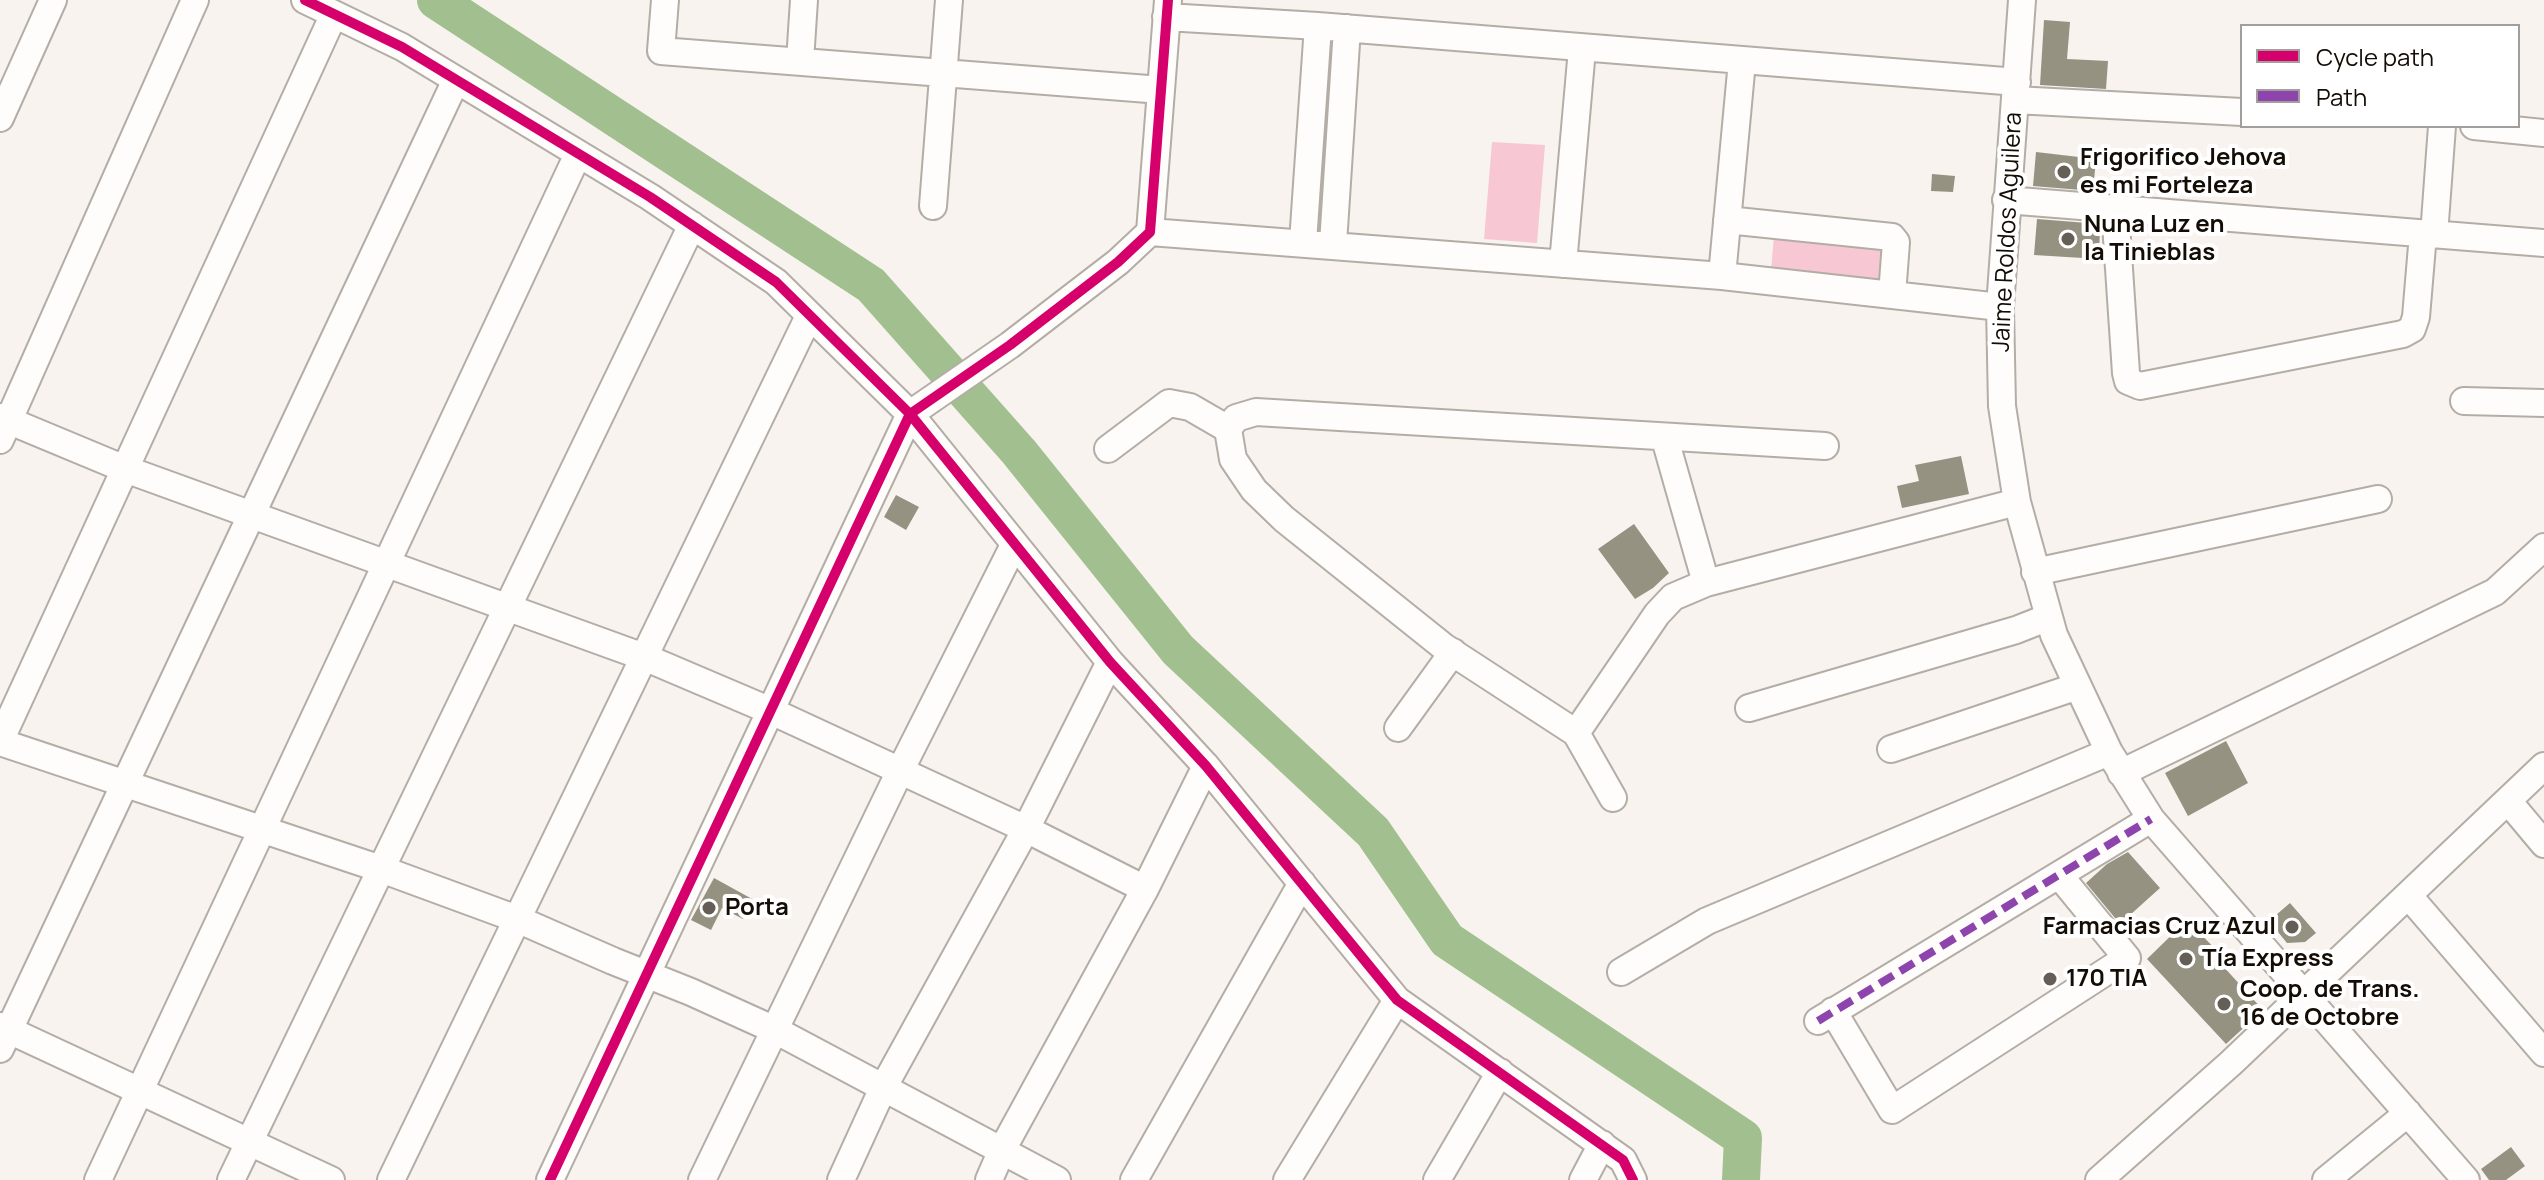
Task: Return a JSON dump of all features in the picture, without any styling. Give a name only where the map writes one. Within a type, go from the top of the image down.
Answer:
[{"type":"street","points":[[0,118],[53,0]]},
{"type":"street","points":[[195,0],[3,426],[644,657],[771,711],[1026,829],[1145,889]]},
{"type":"street","points":[[305,0],[402,47],[692,225],[776,282],[809,316],[915,410],[1014,545],[1110,662],[1206,766],[1397,1000],[1623,1160],[1633,1180]]},
{"type":"street","points":[[665,0],[661,51],[1161,90]]},
{"type":"street","points":[[800,61],[804,0]]},
{"type":"street","points":[[933,206],[949,0]]},
{"type":"street","name":"Jaime Roldos Aguilera","points":[[2022,0],[2000,307],[2002,406],[2017,502],[2054,635],[2115,762],[2151,819],[2466,1180]]},
{"type":"street","points":[[550,1180],[645,972],[915,410],[1010,345],[1118,262],[1150,232],[1167,8],[1318,26],[1742,61],[2240,112]]},
{"type":"street","points":[[334,14],[0,742],[381,869],[517,919],[645,972],[775,1030],[1057,1180]]},
{"type":"street","points":[[1303,242],[1318,26]]},
{"type":"street","points":[[1333,244],[1347,28]]},
{"type":"street","points":[[1563,264],[1582,49]]},
{"type":"street","points":[[1722,276],[1742,61]]},
{"type":"street","points":[[331,1180],[140,1091],[3,1035],[125,784],[456,80]]},
{"type":"street","points":[[2115,209],[2128,381],[2140,386],[2403,334],[2412,329],[2416,317],[2442,128]]},
{"type":"street","points":[[2494,128],[2544,133]]},
{"type":"street","points":[[98,1180],[578,154]]},
{"type":"street","points":[[2006,200],[2544,243]]},
{"type":"street","points":[[1727,220],[1892,237],[1896,242],[1892,295]]},
{"type":"street","points":[[231,1180],[692,225]]},
{"type":"street","points":[[1150,232],[1722,276],[2000,307]]},
{"type":"street","points":[[391,1180],[809,316]]},
{"type":"street","points":[[2464,401],[2544,403]]},
{"type":"street","points":[[1108,449],[1169,403],[1190,407],[1228,429]]},
{"type":"street","points":[[1613,798],[1576,733],[1453,652],[1284,519],[1254,490],[1233,459],[1228,429],[1236,418],[1256,412],[1665,439],[1825,446]]},
{"type":"street","points":[[1665,439],[1706,583]]},
{"type":"street","points":[[2035,572],[2378,499]]},
{"type":"street","points":[[1576,733],[1657,614],[1673,597],[1706,583],[2017,502]]},
{"type":"street","points":[[702,1180],[900,771],[1014,545]]},
{"type":"street","points":[[1621,972],[1707,921],[2115,762],[2495,592],[2544,547]]},
{"type":"street","points":[[1749,708],[2016,630],[2049,617]]},
{"type":"street","points":[[1398,728],[1453,652]]},
{"type":"street","points":[[841,1180],[883,1088],[1026,829],[1110,662]]},
{"type":"street","points":[[1891,749],[2078,686]]},
{"type":"street","points":[[989,1180],[1002,1150],[1145,889],[1206,766]]},
{"type":"street","points":[[2099,1180],[2231,1063],[2544,766]]},
{"type":"street","points":[[2508,801],[2544,844]]},
{"type":"street","points":[[2059,875],[2127,958],[1892,1110],[1825,1016],[2151,819]]},
{"type":"street","points":[[1134,1180],[1302,883]]},
{"type":"street","points":[[2408,895],[2544,1053]]},
{"type":"street","points":[[1287,1180],[1397,1000]]},
{"type":"street","points":[[1437,1180],[1500,1072]]},
{"type":"street","points":[[2326,1180],[2408,1113]]},
{"type":"street","points":[[1583,1180],[1602,1144]]},
{"type":"shaded area","points":[[1492,142],[1545,145],[1537,243],[1484,239]]},
{"type":"shaded area","points":[[1774,235],[1893,245],[1890,280],[1771,270]]},
{"type":"building","points":[[2044,20],[2070,22],[2067,59],[2108,61],[2106,89],[2040,85]]},
{"type":"building","name":"Frigorifico Jehova es mi Forteleza","points":[[2036,152],[2096,159],[2093,191],[2033,186]]},
{"type":"building","points":[[1932,174],[1955,176],[1953,192],[1931,191]]},
{"type":"building","name":"Nuna Luz en la Tinieblas","points":[[2037,219],[2100,224],[2099,259],[2034,255]]},
{"type":"building","points":[[1961,456],[1969,494],[1902,508],[1897,486],[1919,481],[1915,465]]},
{"type":"building","points":[[896,495],[919,507],[906,530],[884,517]]},
{"type":"building","points":[[1634,524],[1669,573],[1635,599],[1598,549]]},
{"type":"building","points":[[2226,741],[2248,783],[2188,816],[2165,773]]},
{"type":"building","points":[[2128,852],[2160,888],[2120,924],[2086,883],[2107,864]]},
{"type":"building","points":[[714,878],[754,900],[743,919],[722,908],[711,930],[691,920]]},
{"type":"building","name":"Farmacias Cruz Azul","points":[[2290,903],[2316,933],[2305,942],[2287,943],[2269,921]]},
{"type":"building","points":[[2187,920],[2226,960],[2222,965],[2263,1010],[2226,1044],[2147,959]]},
{"type":"building","points":[[2511,1147],[2525,1166],[2506,1180],[2489,1180],[2481,1169]]},
{"type":"waterway","points":[[436,0],[871,285],[1019,452],[1178,650],[1373,832],[1447,940],[1743,1138],[1741,1180]]},
{"type":"marked path","points":[[1818,1021],[2151,819]]},
{"type":"cycle path","points":[[305,0],[402,47],[650,197],[776,282],[910,414],[1110,662],[1206,766],[1397,1000],[1623,1160],[1633,1180]]},
{"type":"cycle path","points":[[550,1180],[910,414],[1010,345],[1118,262],[1150,232],[1168,0]]},
{"type":"place","name":"Frigorifico Jehova es mi Forteleza","points":[[2064,172]]},
{"type":"place","name":"Nuna Luz en la Tinieblas","points":[[2068,239]]},
{"type":"place","name":"Porta","points":[[709,908]]},
{"type":"place","name":"Farmacias Cruz Azul","points":[[2292,927]]},
{"type":"place","name":"Tía Express","points":[[2186,959]]},
{"type":"place","name":"170 TIA","points":[[2050,979]]},
{"type":"place","name":"Coop. de Trans. 16 de Octobre","points":[[2224,1004]]}]
